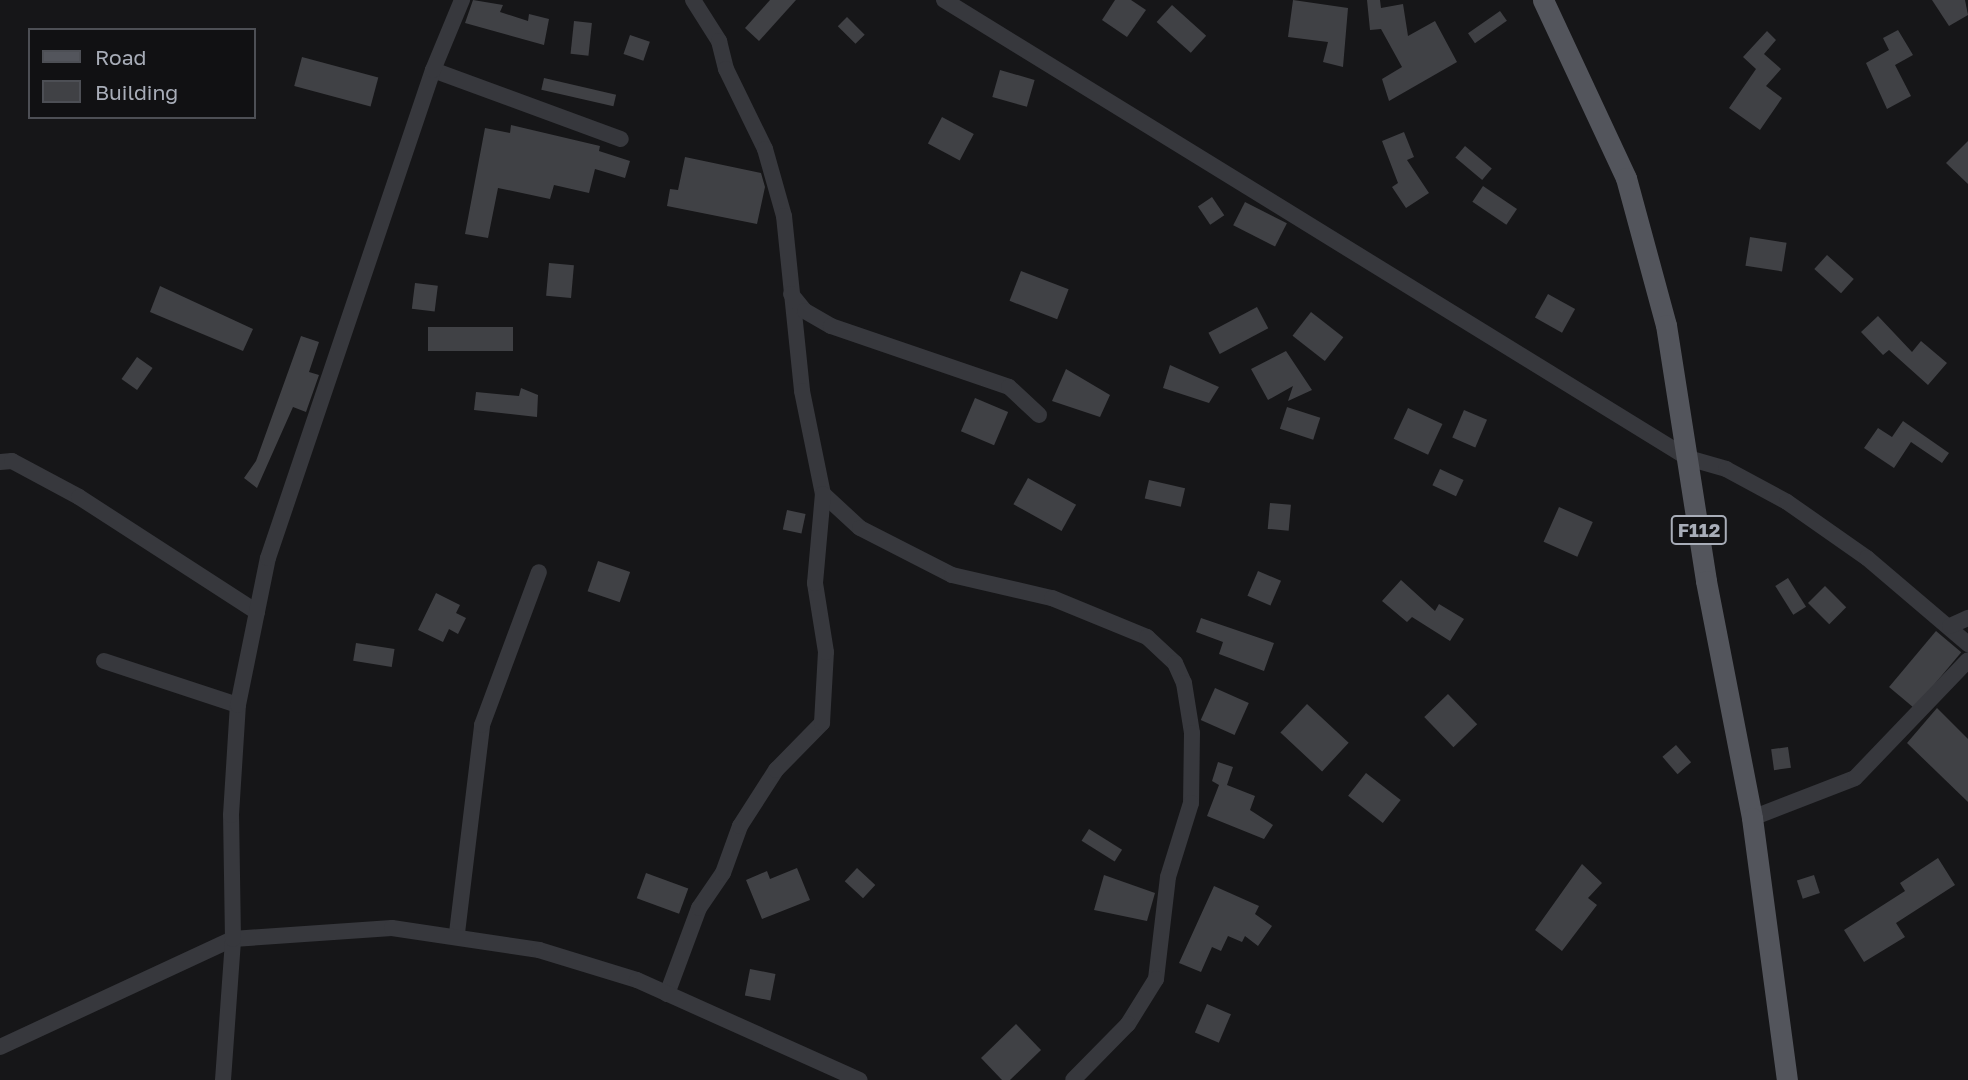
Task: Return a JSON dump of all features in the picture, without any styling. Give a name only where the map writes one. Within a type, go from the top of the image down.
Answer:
[{"type":"main road","name":"F112","points":[[1543,0],[1599,110],[1648,243],[1752,818],[1787,1080]]},
{"type":"street","points":[[223,1080],[233,939],[231,815],[238,705],[268,558],[433,70],[462,0]]},
{"type":"street","points":[[667,993],[699,908],[723,873],[740,826],[776,770],[822,723],[826,652],[815,583],[823,494],[802,391],[784,216],[765,149],[726,69],[719,40],[693,0]]},
{"type":"street","points":[[944,0],[1688,458],[1737,474],[1787,502],[1867,558],[1968,644]]},
{"type":"street","points":[[433,70],[621,139]]},
{"type":"street","points":[[792,294],[805,311],[831,326],[1009,387],[1039,415]]},
{"type":"street","points":[[0,462],[12,461],[79,497],[257,612]]},
{"type":"street","points":[[823,494],[860,528],[952,576],[1052,598],[1147,637],[1180,673],[1192,733],[1191,803],[1168,877],[1156,979],[1128,1024],[1073,1080]]},
{"type":"street","points":[[457,933],[482,724],[539,572]]},
{"type":"street","points":[[1950,626],[1968,618]]},
{"type":"street","points":[[1752,818],[1855,778],[1968,660]]},
{"type":"street","points":[[104,662],[238,705]]},
{"type":"street","points":[[0,1047],[233,939],[342,929],[457,933],[539,950],[667,993],[860,1080]]},
{"type":"building","points":[[473,0],[503,5],[500,12],[528,21],[529,14],[549,19],[544,45],[465,23]]},
{"type":"building","points":[[770,0],[796,0],[759,41],[745,28]]},
{"type":"building","points":[[1115,0],[1131,0],[1146,10],[1127,37],[1102,20]]},
{"type":"building","points":[[1293,0],[1348,8],[1343,67],[1323,62],[1328,42],[1288,37]]},
{"type":"building","points":[[1367,0],[1380,0],[1381,8],[1403,4],[1408,36],[1435,21],[1457,62],[1389,101],[1382,79],[1402,67],[1381,29],[1370,30]]},
{"type":"building","points":[[1932,0],[1965,0],[1968,15],[1949,26]]},
{"type":"building","points":[[1172,5],[1206,36],[1191,53],[1157,22]]},
{"type":"building","points":[[1500,11],[1507,21],[1475,43],[1468,33]]},
{"type":"building","points":[[847,17],[865,35],[855,44],[838,26]]},
{"type":"building","points":[[574,21],[592,23],[588,56],[571,54]]},
{"type":"building","points":[[1898,30],[1913,55],[1895,65],[1911,96],[1887,109],[1866,63],[1889,50],[1883,38]]},
{"type":"building","points":[[1767,31],[1776,40],[1764,54],[1781,69],[1766,86],[1782,98],[1760,130],[1729,108],[1756,69],[1743,57]]},
{"type":"building","points":[[630,35],[650,42],[643,61],[623,54]]},
{"type":"building","points":[[302,57],[378,77],[371,106],[294,86]]},
{"type":"building","points":[[1000,70],[1035,80],[1027,107],[992,97]]},
{"type":"building","points":[[544,78],[616,95],[613,106],[541,90]]},
{"type":"building","points":[[942,117],[974,134],[960,160],[928,143]]},
{"type":"building","points":[[511,125],[600,146],[599,151],[630,161],[625,178],[595,169],[589,193],[554,185],[550,199],[498,188],[488,238],[465,234],[485,128],[510,133]]},
{"type":"building","points":[[1404,132],[1414,157],[1407,160],[1429,193],[1406,208],[1392,187],[1398,183],[1382,141]]},
{"type":"building","points":[[1968,141],[1968,184],[1946,163]]},
{"type":"building","points":[[1465,146],[1492,168],[1482,180],[1455,157]]},
{"type":"building","points":[[685,157],[761,173],[765,187],[757,224],[667,206],[670,189],[678,190]]},
{"type":"building","points":[[1483,186],[1517,209],[1506,225],[1472,202]]},
{"type":"building","points":[[1212,197],[1224,215],[1210,225],[1198,207]]},
{"type":"building","points":[[1245,202],[1287,223],[1275,247],[1233,225]]},
{"type":"building","points":[[1750,237],[1787,243],[1782,271],[1745,266]]},
{"type":"building","points":[[1827,255],[1854,279],[1841,293],[1814,269]]},
{"type":"building","points":[[549,263],[574,265],[571,298],[546,296]]},
{"type":"building","points":[[1021,271],[1069,289],[1057,319],[1010,301]]},
{"type":"building","points":[[415,283],[438,286],[435,312],[412,309]]},
{"type":"building","points":[[160,286],[253,329],[243,351],[150,312]]},
{"type":"building","points":[[1548,294],[1575,309],[1562,333],[1535,318]]},
{"type":"building","points":[[1257,307],[1268,328],[1220,354],[1208,333]]},
{"type":"building","points":[[1311,312],[1343,337],[1325,361],[1293,336]]},
{"type":"building","points":[[1878,316],[1912,352],[1921,341],[1947,363],[1928,385],[1889,350],[1883,355],[1861,332]]},
{"type":"building","points":[[428,327],[513,327],[513,351],[428,351]]},
{"type":"building","points":[[301,336],[319,342],[309,372],[319,375],[306,412],[293,407],[257,488],[244,478],[256,461]]},
{"type":"building","points":[[1286,351],[1312,390],[1288,401],[1293,386],[1268,400],[1251,369]]},
{"type":"building","points":[[137,357],[153,368],[137,390],[122,379]]},
{"type":"building","points":[[1170,365],[1219,387],[1209,403],[1163,388]]},
{"type":"building","points":[[1066,369],[1110,395],[1100,417],[1052,401]]},
{"type":"building","points":[[521,388],[538,395],[537,417],[474,410],[476,392],[519,396]]},
{"type":"building","points":[[975,398],[1008,412],[994,445],[961,431]]},
{"type":"building","points":[[1287,407],[1320,418],[1313,440],[1280,429]]},
{"type":"building","points":[[1408,408],[1442,424],[1428,455],[1394,439]]},
{"type":"building","points":[[1464,410],[1487,420],[1475,447],[1452,438]]},
{"type":"building","points":[[1903,421],[1949,453],[1942,463],[1911,442],[1894,468],[1864,448],[1878,428],[1892,437]]},
{"type":"building","points":[[1440,469],[1464,480],[1456,496],[1432,485]]},
{"type":"building","points":[[1028,478],[1076,505],[1062,531],[1013,504]]},
{"type":"building","points":[[1149,480],[1185,488],[1181,507],[1145,499]]},
{"type":"building","points":[[1270,503],[1291,505],[1289,531],[1268,529]]},
{"type":"building","points":[[1559,507],[1593,522],[1577,557],[1544,542]]},
{"type":"building","points":[[787,510],[806,514],[801,534],[783,530]]},
{"type":"building","points":[[598,561],[630,572],[620,602],[588,591]]},
{"type":"building","points":[[1258,571],[1281,581],[1270,606],[1247,596]]},
{"type":"building","points":[[1788,578],[1806,607],[1793,615],[1775,586]]},
{"type":"building","points":[[1401,580],[1435,611],[1439,604],[1464,619],[1450,641],[1412,617],[1407,622],[1382,601]]},
{"type":"building","points":[[1825,586],[1846,607],[1829,624],[1808,603]]},
{"type":"building","points":[[436,593],[460,605],[456,613],[466,618],[458,634],[449,629],[443,642],[418,630]]},
{"type":"building","points":[[1201,618],[1274,643],[1264,671],[1219,654],[1223,642],[1196,632]]},
{"type":"building","points":[[1936,631],[1961,652],[1914,708],[1889,687]]},
{"type":"building","points":[[356,643],[395,649],[392,667],[353,661]]},
{"type":"building","points":[[1215,688],[1249,703],[1235,735],[1201,720]]},
{"type":"building","points":[[1448,694],[1477,724],[1453,747],[1424,717]]},
{"type":"building","points":[[1307,704],[1349,743],[1322,771],[1280,733]]},
{"type":"building","points":[[1937,708],[1968,739],[1968,802],[1907,743]]},
{"type":"building","points":[[1676,745],[1691,762],[1678,774],[1662,757]]},
{"type":"building","points":[[1788,747],[1791,768],[1774,770],[1771,749]]},
{"type":"building","points":[[1218,762],[1233,767],[1227,785],[1255,796],[1250,810],[1273,825],[1264,839],[1207,816],[1219,785],[1212,781]]},
{"type":"building","points":[[1366,773],[1401,800],[1383,823],[1348,796]]},
{"type":"building","points":[[1089,829],[1122,850],[1115,862],[1082,841]]},
{"type":"building","points":[[1938,858],[1955,885],[1896,923],[1905,937],[1864,962],[1844,930],[1905,891],[1900,883]]},
{"type":"building","points":[[1582,864],[1602,883],[1588,898],[1597,905],[1562,951],[1535,930]]},
{"type":"building","points":[[797,868],[810,900],[762,919],[746,880],[767,871],[770,879]]},
{"type":"building","points":[[857,868],[875,885],[863,898],[845,881]]},
{"type":"building","points":[[646,873],[688,888],[679,914],[637,898]]},
{"type":"building","points":[[1104,875],[1155,893],[1147,921],[1094,910]]},
{"type":"building","points":[[1814,875],[1820,893],[1803,899],[1797,881]]},
{"type":"building","points":[[1214,886],[1259,906],[1255,914],[1272,926],[1258,946],[1245,936],[1242,942],[1228,936],[1221,951],[1212,947],[1201,972],[1179,963]]},
{"type":"building","points":[[750,969],[776,974],[770,1000],[745,996]]},
{"type":"building","points":[[1207,1004],[1231,1014],[1219,1043],[1195,1033]]},
{"type":"building","points":[[1016,1024],[1041,1050],[1010,1080],[1002,1080],[981,1058]]}]
